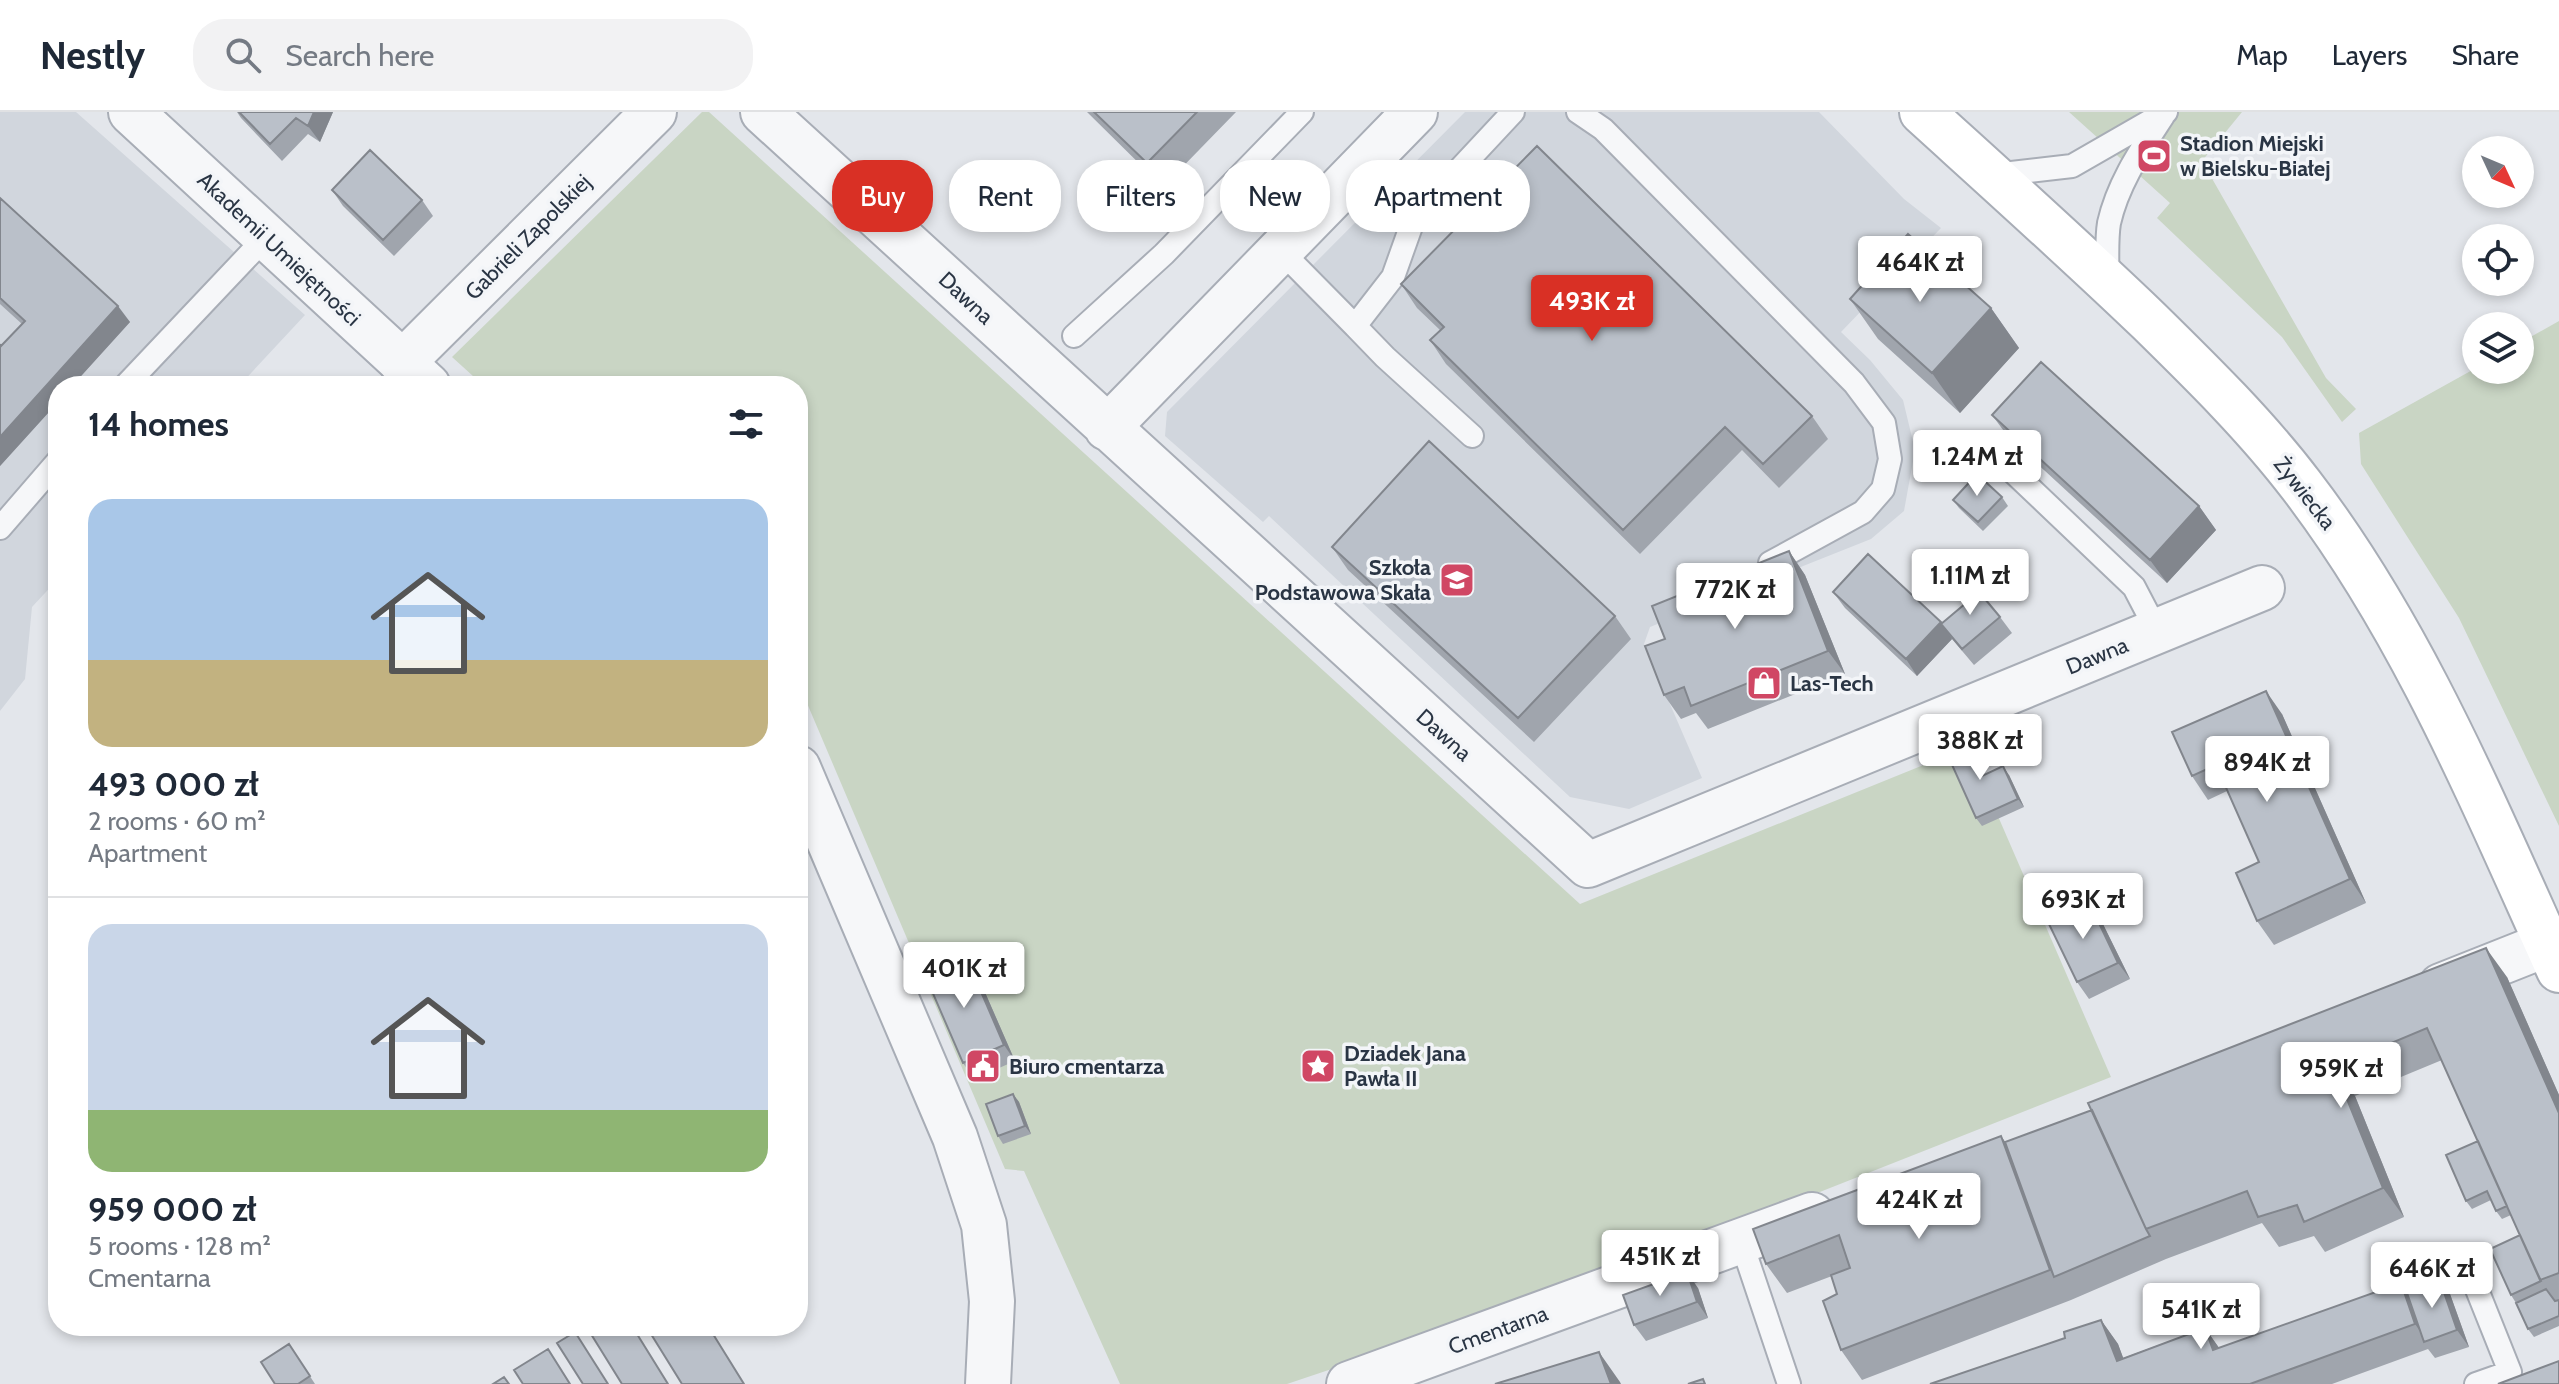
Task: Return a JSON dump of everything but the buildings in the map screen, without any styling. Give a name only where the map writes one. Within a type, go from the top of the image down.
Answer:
[{"type":"main road","name":"Żywiecka","points":[[1922,112],[2107,281],[2233,406],[2300,483],[2347,549],[2396,628],[2444,718],[2553,957]]},
{"type":"street","name":"Akademii Umiejętności","points":[[131,112],[415,374]]},
{"type":"street","name":"Gabrieli Zapolskiej","points":[[415,374],[654,112]]},
{"type":"street","name":"Dawna","points":[[763,112],[1588,865],[2262,588]]},
{"type":"street","points":[[1107,428],[1415,112]]},
{"type":"street","points":[[808,792],[955,1137],[984,1225],[992,1301],[988,1384]]},
{"type":"street","points":[[2398,1001],[2553,957]]},
{"type":"street","name":"Cmentarna","points":[[1349,1384],[1853,1201]]},
{"type":"lane","points":[[1074,336],[1164,254],[1302,112]]},
{"type":"lane","points":[[1355,326],[1393,277],[1414,218],[1513,112]]},
{"type":"lane","points":[[1578,112],[1603,129],[1854,383],[1884,423],[1890,459],[1883,489],[1863,512],[1770,563]]},
{"type":"lane","points":[[1991,175],[2072,166],[2166,112]]},
{"type":"lane","points":[[2107,281],[2109,225],[2122,185],[2166,112]]},
{"type":"lane","points":[[134,376],[266,237]]},
{"type":"lane","points":[[1280,250],[1385,357],[1472,436]]},
{"type":"lane","points":[[2010,469],[2134,587],[2157,631]]},
{"type":"lane","points":[[0,528],[48,473]]},
{"type":"lane","points":[[1741,1241],[1789,1384]]},
{"type":"lane","points":[[2464,1257],[2510,1372],[2476,1384]]},
{"type":"shaded area","points":[[0,112],[76,112],[305,315],[248,376],[48,376],[48,590],[32,607],[25,679],[0,711]]},
{"type":"shaded area","points":[[1465,112],[1819,112],[1904,199],[1941,228],[1841,332],[1870,360],[1903,400],[1915,450],[1904,511],[1871,539],[1650,627],[1644,644],[1702,778],[1629,809],[1570,797],[1269,516],[1263,522],[1165,436],[1167,412],[1346,232],[1530,232],[1530,160],[1417,160]]},
{"type":"green space","points":[[702,112],[709,112],[832,224],[832,232],[841,232],[1580,904],[1968,747],[2111,1077],[1597,1280],[1287,1384],[1120,1384],[1024,1171],[1005,1169],[808,706],[808,376],[473,376],[452,357]]},
{"type":"green space","points":[[2069,112],[2242,112],[2202,161],[2326,378],[2356,409],[2342,422],[2282,337],[2157,218],[2170,203]]},
{"type":"green space","points":[[2559,321],[2559,826],[2459,618],[2361,464],[2359,433],[2462,376],[2462,384],[2534,384],[2534,335]]},
{"type":"place","name":"Stadion Miejski w Bielsku-Białej","points":[[2154,156]]},
{"type":"place","name":"Szkoła Podstawowa Skała","points":[[1457,580]]},
{"type":"place","name":"Las-Tech","points":[[1764,683]]},
{"type":"place","name":"Biuro cmentarza","points":[[983,1066]]},
{"type":"place","name":"Dziadek Jana Pawła II","points":[[1318,1066]]}]
